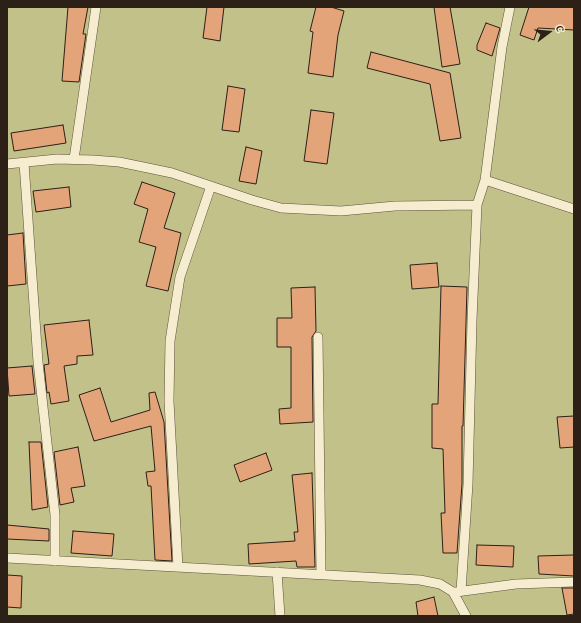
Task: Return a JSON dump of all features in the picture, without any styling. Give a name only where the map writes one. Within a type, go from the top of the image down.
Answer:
[{"type":"lane","points":[[74,159],[96,7]]},
{"type":"lane","points":[[466,616],[457,592],[468,484],[472,320],[477,205],[485,180],[503,41],[510,7]]},
{"type":"lane","points":[[7,164],[74,159],[127,164],[172,173],[266,204],[294,209],[341,211],[395,206],[477,205]]},
{"type":"lane","points":[[24,163],[36,349],[56,515],[55,561]]},
{"type":"lane","points":[[485,180],[574,208]]},
{"type":"lane","points":[[178,567],[170,416],[170,342],[180,277],[211,186]]},
{"type":"lane","points":[[318,337],[321,574]]},
{"type":"lane","points":[[7,558],[420,580],[440,584],[457,592],[516,584],[574,582]]},
{"type":"lane","points":[[277,572],[280,616]]},
{"type":"green space","points":[[7,7],[574,7],[574,616],[7,616]]},
{"type":"building","points":[[68,7],[88,7],[83,34],[86,34],[79,82],[62,81]]},
{"type":"building","points":[[207,7],[224,7],[220,41],[203,38]]},
{"type":"building","points":[[316,7],[331,7],[344,11],[338,35],[333,77],[308,73],[313,32],[310,31]]},
{"type":"building","points":[[434,7],[450,7],[460,64],[442,67]]},
{"type":"building","points":[[529,7],[574,7],[574,30],[538,28],[534,40],[520,35]]},
{"type":"building","points":[[486,23],[500,28],[492,56],[477,50],[477,45]]},
{"type":"building","points":[[371,52],[450,73],[461,138],[440,141],[430,84],[367,68]]},
{"type":"building","points":[[228,86],[245,89],[239,132],[222,130]]},
{"type":"building","points":[[311,110],[334,113],[327,164],[304,161]]},
{"type":"building","points":[[63,125],[66,143],[14,151],[11,133]]},
{"type":"building","points":[[246,147],[262,151],[256,184],[239,181]]},
{"type":"building","points":[[142,182],[175,193],[164,228],[181,233],[168,291],[146,286],[156,247],[139,242],[148,209],[134,204]]},
{"type":"building","points":[[69,187],[71,207],[36,212],[33,191]]},
{"type":"building","points":[[23,233],[26,284],[7,286],[7,235]]},
{"type":"building","points":[[437,263],[439,287],[412,289],[410,265]]},
{"type":"building","points":[[441,286],[467,287],[462,426],[462,484],[457,553],[443,553],[441,513],[445,513],[443,449],[432,448],[432,404],[438,404]]},
{"type":"building","points":[[315,287],[316,331],[312,337],[313,422],[280,424],[279,409],[291,408],[291,347],[277,347],[277,318],[292,318],[291,288]]},
{"type":"building","points":[[89,320],[93,355],[77,356],[77,364],[64,366],[69,401],[51,404],[49,392],[47,393],[44,365],[49,364],[44,325]]},
{"type":"building","points":[[32,366],[35,394],[9,396],[7,368]]},
{"type":"building","points":[[100,388],[111,422],[150,410],[149,393],[155,392],[164,422],[172,561],[155,560],[151,486],[148,486],[146,472],[155,471],[151,426],[94,441],[79,395]]},
{"type":"building","points":[[574,416],[574,447],[560,448],[557,417]]},
{"type":"building","points":[[29,442],[41,442],[48,507],[32,510]]},
{"type":"building","points":[[78,447],[85,486],[71,488],[74,502],[60,505],[54,452]]},
{"type":"building","points":[[266,453],[272,470],[240,482],[234,465]]},
{"type":"building","points":[[312,473],[315,567],[297,567],[296,561],[249,564],[248,544],[295,541],[294,532],[298,532],[292,475]]},
{"type":"building","points":[[7,525],[49,529],[49,541],[7,539]]},
{"type":"building","points":[[73,531],[114,534],[112,556],[71,553]]},
{"type":"building","points":[[477,545],[514,546],[513,567],[476,565]]},
{"type":"building","points":[[574,555],[574,576],[539,574],[538,556]]},
{"type":"building","points":[[7,575],[22,576],[21,608],[7,607]]},
{"type":"building","points":[[562,588],[574,588],[574,614],[567,615]]},
{"type":"building","points":[[434,597],[438,616],[418,616],[416,602]]}]
